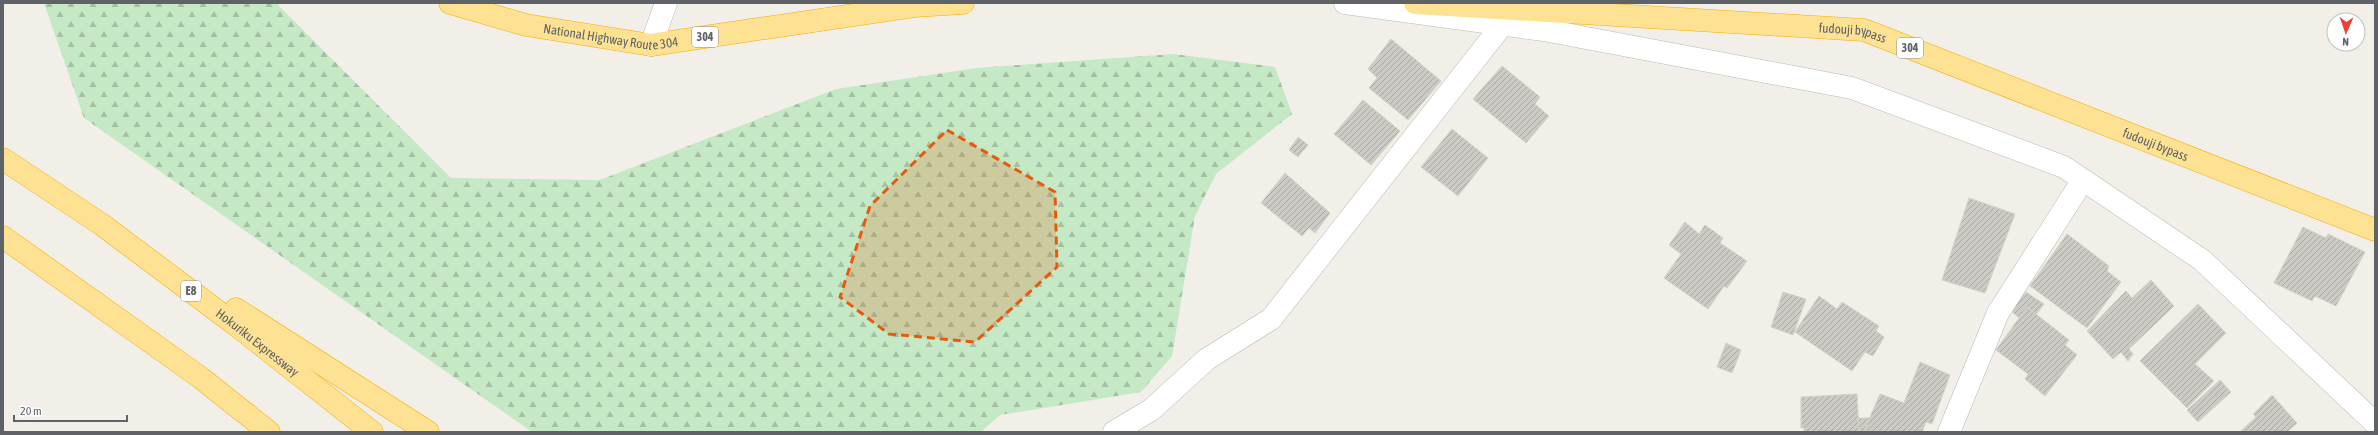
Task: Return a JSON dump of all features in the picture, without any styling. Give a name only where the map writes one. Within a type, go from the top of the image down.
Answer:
[{"type":"highway","name":"National Highway Route 304","points":[[450,3],[526,25],[651,45],[914,6],[963,3]]},
{"type":"highway","name":"fudouji bypass","points":[[1415,3],[1864,30],[2375,230]]},
{"type":"highway","name":"Hokuriku Expressway","points":[[3,159],[101,224],[236,325],[372,432]]},
{"type":"highway","points":[[101,224],[428,432]]},
{"type":"highway","points":[[3,237],[201,378],[269,432]]},
{"type":"street","points":[[651,45],[666,3]]},
{"type":"street","points":[[1345,3],[1503,24],[1852,88],[2064,167],[2202,260],[2375,423]]},
{"type":"street","points":[[1114,432],[1151,410],[1207,359],[1271,319],[1503,24]]},
{"type":"street","points":[[1949,432],[1998,313],[2083,180]]},
{"type":"highlighted area","points":[[947,130],[1055,192],[1057,267],[975,342],[889,334],[840,297],[870,206]]},
{"type":"green space","points":[[44,3],[276,3],[451,178],[600,180],[836,89],[977,68],[1173,54],[1275,67],[1292,114],[1216,174],[1195,216],[1172,356],[1141,392],[1000,415],[981,432],[532,432],[84,118]]},
{"type":"building","points":[[1391,39],[1441,81],[1408,120],[1369,88],[1377,78],[1368,69]]},
{"type":"building","points":[[1502,66],[1540,97],[1535,104],[1549,116],[1526,143],[1473,99]]},
{"type":"building","points":[[1363,100],[1400,131],[1371,165],[1334,134]]},
{"type":"building","points":[[1452,129],[1488,158],[1458,196],[1421,167]]},
{"type":"building","points":[[1298,137],[1308,145],[1298,157],[1289,150]]},
{"type":"building","points":[[1285,173],[1330,213],[1315,233],[1309,228],[1302,236],[1261,203]]},
{"type":"building","points":[[1969,198],[2015,214],[1985,293],[1942,280]]},
{"type":"building","points":[[1685,222],[1699,234],[1705,225],[1723,238],[1720,243],[1747,261],[1727,288],[1724,286],[1708,309],[1664,278],[1681,254],[1669,245]]},
{"type":"building","points":[[2303,227],[2326,238],[2328,234],[2365,252],[2336,306],[2315,296],[2312,301],[2274,283]]},
{"type":"building","points":[[2067,234],[2109,266],[2107,271],[2121,282],[2087,328],[2030,286]]},
{"type":"building","points":[[2151,280],[2174,306],[2129,349],[2133,354],[2128,361],[2121,352],[2113,359],[2087,331],[2126,291],[2132,298]]},
{"type":"building","points":[[1783,292],[1806,299],[1793,335],[1771,327]]},
{"type":"building","points":[[2026,292],[2044,304],[2036,315],[2027,307],[2019,318],[2011,311]]},
{"type":"building","points":[[1819,296],[1837,309],[1842,302],[1879,326],[1876,331],[1884,337],[1873,356],[1865,352],[1852,371],[1795,332]]},
{"type":"building","points":[[2198,304],[2226,333],[2195,364],[2214,381],[2187,408],[2140,361]]},
{"type":"building","points":[[2027,307],[2069,340],[2065,345],[2077,355],[2045,396],[2025,379],[2028,374],[1996,350]]},
{"type":"building","points":[[1726,343],[1741,350],[1732,373],[1717,367]]},
{"type":"building","points":[[1920,362],[1950,375],[1932,424],[1926,422],[1922,432],[1864,431],[1880,394],[1904,403]]},
{"type":"building","points":[[2220,380],[2231,392],[2198,422],[2187,410]]},
{"type":"building","points":[[1857,394],[1859,432],[1804,432],[1804,428],[1801,428],[1801,397]]},
{"type":"building","points":[[2272,395],[2297,423],[2287,432],[2240,432],[2256,417],[2253,414]]},
{"type":"building","points":[[1858,418],[1869,418],[1864,431],[1867,432],[1859,432]]}]
